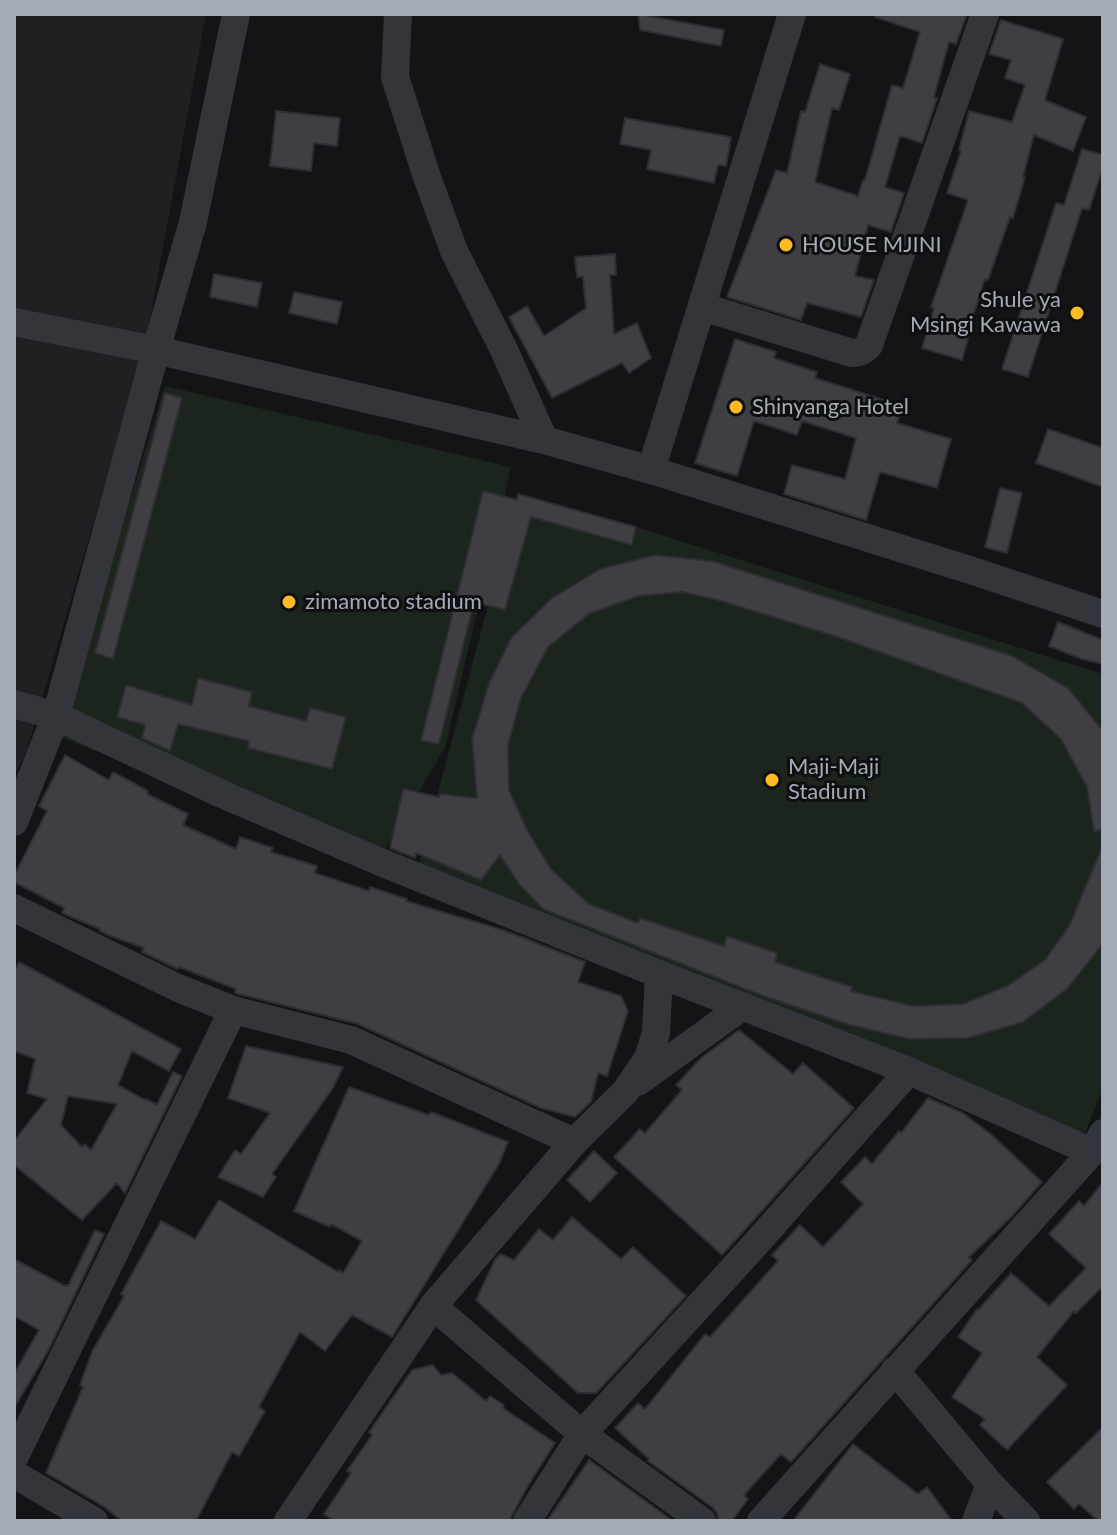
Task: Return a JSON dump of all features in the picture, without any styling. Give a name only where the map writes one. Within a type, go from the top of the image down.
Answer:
[{"type":"street","points":[[14,822],[56,716],[193,222],[236,14]]},
{"type":"street","points":[[398,14],[395,77],[427,177],[454,251],[504,350],[544,440]]},
{"type":"street","points":[[703,307],[852,353],[864,351],[875,330],[985,14]]},
{"type":"street","points":[[651,470],[703,307],[787,15]]},
{"type":"street","points":[[14,322],[156,350],[544,440],[651,470],[1103,614]]},
{"type":"street","points":[[14,704],[56,716],[224,795],[378,861],[659,974],[1098,1142],[761,1521]]},
{"type":"street","points":[[14,908],[178,988],[233,1010],[351,1040],[574,1142]]},
{"type":"street","points":[[625,1092],[648,1058],[656,1033],[659,974]]},
{"type":"street","points":[[288,1521],[433,1306],[574,1142],[625,1092],[743,1006]]},
{"type":"street","points":[[14,1458],[233,1010]]},
{"type":"street","points":[[527,1521],[582,1434],[909,1071]]},
{"type":"street","points":[[433,1306],[582,1434],[702,1521]]},
{"type":"street","points":[[895,1370],[990,1484],[1026,1521]]},
{"type":"street","points":[[14,1474],[94,1521]]},
{"type":"street","points":[[976,1521],[990,1484]]},
{"type":"shaded area","points":[[14,14],[206,14],[145,345],[27,750],[14,777]]},
{"type":"shaded area","name":"zimamoto stadium","points":[[165,386],[511,467],[445,748],[378,861],[57,736]]},
{"type":"shaded area","name":"Maji-Maji Stadium","points":[[518,494],[636,527],[1103,674],[1103,1088],[1084,1135],[413,885]]},
{"type":"building","points":[[638,14],[724,30],[721,46],[640,30]]},
{"type":"building","points":[[875,14],[967,14],[956,44],[949,42],[934,97],[937,98],[922,143],[900,136],[885,187],[904,193],[891,232],[868,225],[855,276],[874,280],[861,317],[807,303],[801,320],[727,297],[776,170],[787,173],[801,111],[805,112],[820,64],[850,74],[839,110],[832,108],[815,182],[858,196],[892,85],[903,88],[920,32],[875,17]]},
{"type":"building","points":[[1001,20],[1063,39],[1045,100],[1086,117],[1073,151],[1034,135],[1013,218],[1010,217],[988,280],[985,279],[962,360],[922,348],[934,308],[931,307],[968,200],[947,193],[961,151],[969,111],[1012,122],[1025,85],[1005,78],[1011,60],[989,54]]},
{"type":"building","points":[[276,111],[340,118],[337,146],[314,143],[311,171],[270,166]]},
{"type":"building","points":[[625,118],[731,137],[726,166],[718,165],[714,183],[647,169],[651,150],[620,144]]},
{"type":"building","points":[[1082,149],[1103,155],[1103,167],[1089,210],[1082,208],[1028,377],[1002,369],[1056,203],[1064,205]]},
{"type":"building","points":[[615,254],[616,275],[610,275],[614,334],[637,323],[651,358],[629,373],[622,363],[552,398],[509,317],[527,306],[544,336],[586,308],[583,277],[577,277],[575,257]]},
{"type":"building","points":[[214,274],[262,283],[257,307],[210,297]]},
{"type":"building","points":[[294,292],[342,302],[337,324],[289,313]]},
{"type":"building","points":[[735,339],[776,352],[774,358],[817,372],[815,378],[903,406],[897,423],[951,439],[937,488],[880,472],[866,520],[784,494],[792,465],[845,479],[856,438],[802,421],[797,435],[754,421],[737,476],[695,463]]},
{"type":"building","points":[[165,393],[182,398],[113,659],[95,653]]},
{"type":"building","points":[[1048,429],[1103,448],[1103,487],[1036,463]]},
{"type":"building","points":[[1000,488],[1022,493],[1007,553],[985,547]]},
{"type":"building","points":[[483,491],[517,500],[518,494],[636,527],[632,545],[531,517],[505,610],[474,602],[439,744],[421,740]]},
{"type":"building","points":[[655,555],[712,561],[1012,656],[1068,688],[1103,731],[1103,830],[1094,831],[1087,787],[1061,739],[1022,703],[838,637],[682,592],[638,596],[589,614],[548,647],[521,698],[508,745],[509,790],[528,832],[551,869],[589,904],[638,923],[640,918],[724,946],[727,936],[777,953],[775,962],[852,987],[851,991],[913,1006],[963,1004],[1007,986],[1045,960],[1069,926],[1103,845],[1103,940],[1067,989],[1023,1022],[968,1038],[909,1039],[847,1024],[763,996],[543,909],[519,884],[500,855],[481,880],[416,853],[415,858],[390,848],[403,789],[439,797],[440,794],[477,798],[472,739],[489,683],[511,638],[552,598],[600,569]]},
{"type":"building","points":[[1058,622],[1103,640],[1103,664],[1049,646]]},
{"type":"building","points":[[198,678],[252,692],[249,706],[306,721],[310,708],[346,717],[332,769],[248,748],[249,741],[178,724],[170,751],[142,738],[145,725],[117,717],[126,685],[192,705]]},
{"type":"building","points":[[65,755],[109,780],[113,772],[148,791],[147,794],[188,814],[183,825],[236,849],[240,837],[273,848],[271,852],[317,866],[315,873],[369,891],[370,887],[506,931],[585,962],[578,982],[621,996],[628,1011],[607,1076],[598,1073],[591,1102],[575,1117],[541,1108],[358,1024],[235,993],[236,989],[178,969],[142,952],[144,948],[62,913],[64,908],[14,882],[14,876],[47,811],[39,806]]},
{"type":"building","points":[[19,962],[181,1049],[169,1071],[132,1051],[118,1085],[145,1100],[157,1105],[173,1072],[182,1076],[125,1193],[117,1183],[82,1220],[14,1165],[14,1141],[47,1099],[27,1093],[35,1059],[14,1051],[14,972]],"holes":[[[68,1096],[117,1104],[91,1150],[85,1144],[82,1147],[61,1125]]]},
{"type":"building","points":[[739,1030],[793,1074],[803,1063],[854,1108],[722,1255],[614,1157],[640,1129],[645,1133],[682,1090],[676,1085],[701,1058]]},
{"type":"building","points":[[246,1046],[343,1067],[333,1088],[272,1174],[276,1177],[263,1197],[218,1177],[235,1150],[241,1154],[270,1113],[228,1098]]},
{"type":"building","points":[[349,1087],[429,1115],[431,1112],[508,1142],[499,1164],[392,1337],[352,1315],[325,1351],[300,1332],[259,1407],[265,1411],[239,1456],[232,1452],[196,1521],[122,1521],[103,1506],[46,1473],[83,1387],[80,1385],[92,1352],[161,1221],[195,1239],[219,1200],[343,1273],[362,1241],[331,1224],[330,1227],[294,1211]]},
{"type":"building","points":[[928,1098],[963,1113],[993,1136],[1042,1182],[969,1257],[972,1260],[791,1462],[781,1454],[744,1495],[748,1499],[732,1521],[719,1521],[712,1507],[648,1461],[615,1428],[638,1403],[645,1409],[705,1334],[710,1337],[778,1261],[772,1255],[800,1225],[823,1247],[863,1204],[841,1182],[865,1157],[872,1164]]},
{"type":"building","points":[[594,1151],[617,1173],[590,1202],[567,1180]]},
{"type":"building","points":[[1103,1182],[1103,1286],[1076,1313],[1074,1311],[1037,1357],[1067,1385],[1007,1450],[980,1425],[985,1419],[952,1397],[982,1353],[958,1337],[977,1309],[1011,1273],[1049,1306],[1086,1268],[1049,1234],[1079,1201],[1084,1206]]},
{"type":"building","points":[[572,1217],[621,1259],[633,1247],[686,1296],[596,1393],[578,1393],[476,1300],[500,1254],[514,1260],[539,1229],[553,1240]]},
{"type":"building","points":[[95,1230],[104,1234],[48,1351],[14,1408],[14,1374],[39,1330],[14,1316],[14,1259],[68,1286]]},
{"type":"building","points":[[433,1365],[441,1375],[452,1373],[486,1401],[490,1396],[555,1443],[509,1521],[334,1521],[324,1514],[351,1473],[347,1471],[372,1435],[369,1432],[412,1370]]},
{"type":"building","points":[[1103,1427],[1103,1521],[1098,1521],[1079,1504],[1074,1509],[1047,1482]]},
{"type":"building","points":[[853,1444],[918,1494],[927,1487],[952,1521],[793,1521]]},
{"type":"building","points":[[589,1460],[673,1521],[547,1521]]},
{"type":"place","name":"HOUSE MJINI","points":[[786,245]]},
{"type":"place","name":"Shule ya Msingi Kawawa","points":[[1077,313]]},
{"type":"place","name":"Shinyanga Hotel","points":[[736,407]]},
{"type":"place","name":"zimamoto stadium","points":[[289,602]]},
{"type":"place","name":"Maji-Maji Stadium","points":[[772,780]]}]
